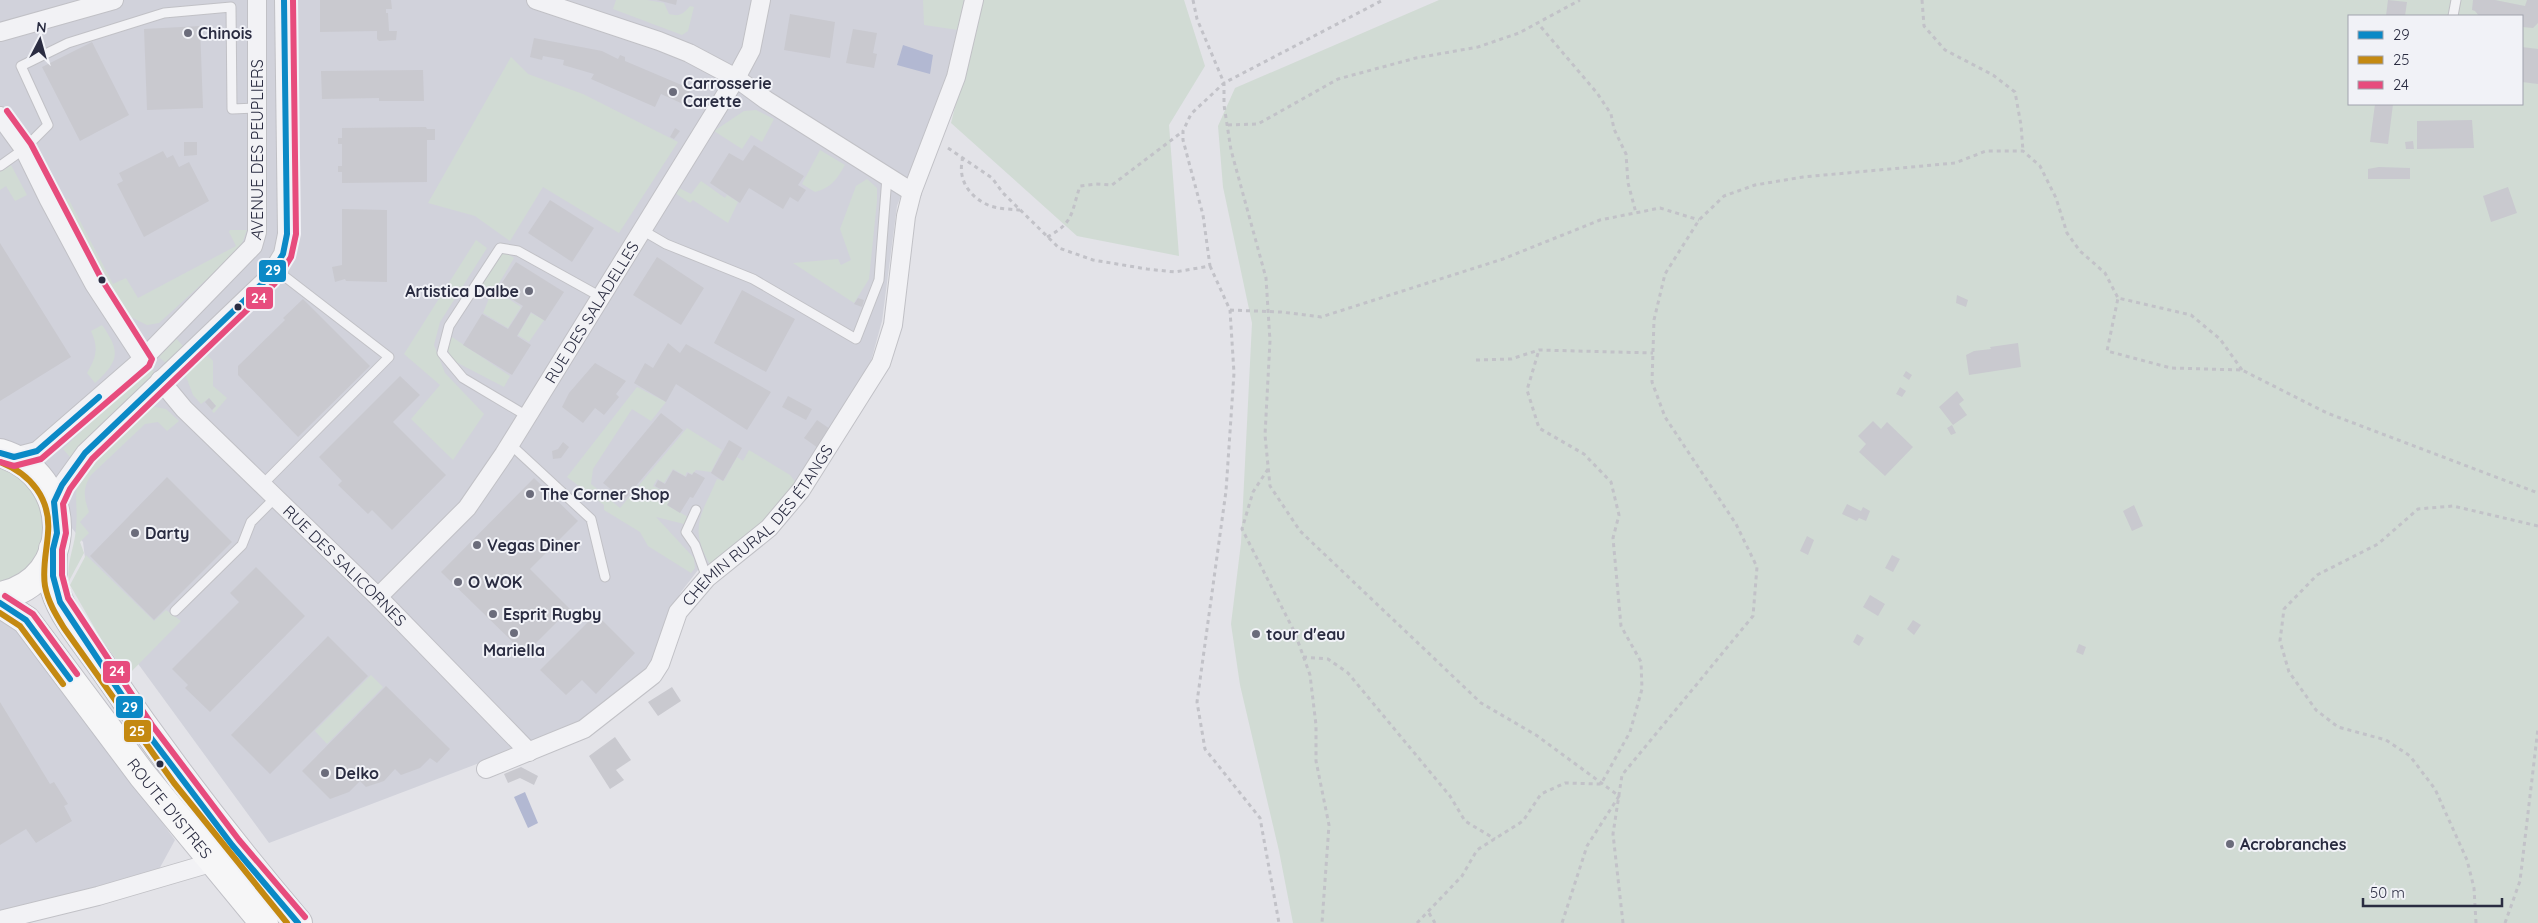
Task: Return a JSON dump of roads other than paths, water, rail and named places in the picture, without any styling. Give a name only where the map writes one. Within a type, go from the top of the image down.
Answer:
[{"type":"main road","points":[[0,596],[22,587],[36,577],[46,564],[53,548],[57,525],[54,502],[45,483],[31,468],[7,455]]},
{"type":"main road","name":"ROUTE D'ISTRES","points":[[53,548],[54,589],[76,629],[146,730],[226,838],[298,923]]},
{"type":"main road","name":"ROUTE D'ISTRES","points":[[0,603],[26,620],[143,776],[264,923]]},
{"type":"street","points":[[0,32],[114,0]]},
{"type":"street","name":"AVENUE DES PEUPLIERS","points":[[7,455],[37,451],[143,359],[253,246],[257,232],[257,0]]},
{"type":"street","name":"AVENUE DES PEUPLIERS","points":[[54,502],[62,485],[85,453],[275,269],[283,254],[287,234],[284,0]]},
{"type":"street","points":[[536,0],[659,41],[736,78],[766,100],[912,192]]},
{"type":"street","name":"RUE DES SALADELLES","points":[[378,597],[467,508],[510,444],[736,78],[751,50],[761,0]]},
{"type":"street","name":"CHEMIN RURAL DES ÉTANGS","points":[[486,769],[584,729],[653,675],[660,664],[678,612],[707,578],[769,528],[801,490],[881,363],[893,325],[906,216],[912,192],[934,140],[956,77],[974,0]]},
{"type":"street","points":[[0,116],[24,149],[94,284],[143,359]]},
{"type":"street","name":"RUE DES SALICORNES","points":[[160,380],[184,409],[378,597],[529,752]]},
{"type":"street","points":[[0,920],[98,896],[214,862]]},
{"type":"lane","points":[[2453,15],[2456,0]]},
{"type":"lane","points":[[0,166],[24,149],[48,125],[22,66],[68,43],[164,13],[231,7],[232,109],[257,108]]},
{"type":"lane","points":[[642,230],[666,244],[753,279],[856,339],[879,280],[887,176]]},
{"type":"lane","points":[[527,416],[463,378],[442,353],[449,326],[500,248],[518,251],[600,297]]},
{"type":"lane","points":[[262,485],[389,357],[275,269]]},
{"type":"lane","points":[[510,444],[591,519],[606,578]]},
{"type":"lane","points":[[175,611],[242,546],[251,522],[275,498]]},
{"type":"lane","points":[[696,510],[686,532],[695,546],[707,578]]},
{"type":"water","points":[[903,45],[933,55],[930,74],[897,65]]},
{"type":"water","points":[[525,792],[538,823],[528,828],[514,797]]},
{"type":"place","name":"Chinois","points":[[188,33]]},
{"type":"place","name":"Carrosserie Carette","points":[[673,92]]},
{"type":"place","name":"Artistica Dalbe","points":[[529,291]]},
{"type":"place","name":"The Corner Shop","points":[[530,494]]},
{"type":"place","name":"Darty","points":[[135,533]]},
{"type":"place","name":"Vegas Diner","points":[[477,545]]},
{"type":"place","name":"O WOK","points":[[458,582]]},
{"type":"place","name":"Esprit Rugby","points":[[493,614]]},
{"type":"place","name":"Mariella","points":[[514,633]]},
{"type":"place","name":"tour d'eau","points":[[1256,634]]},
{"type":"place","name":"Delko","points":[[325,773]]},
{"type":"place","name":"Acrobranches","points":[[2230,844]]}]
